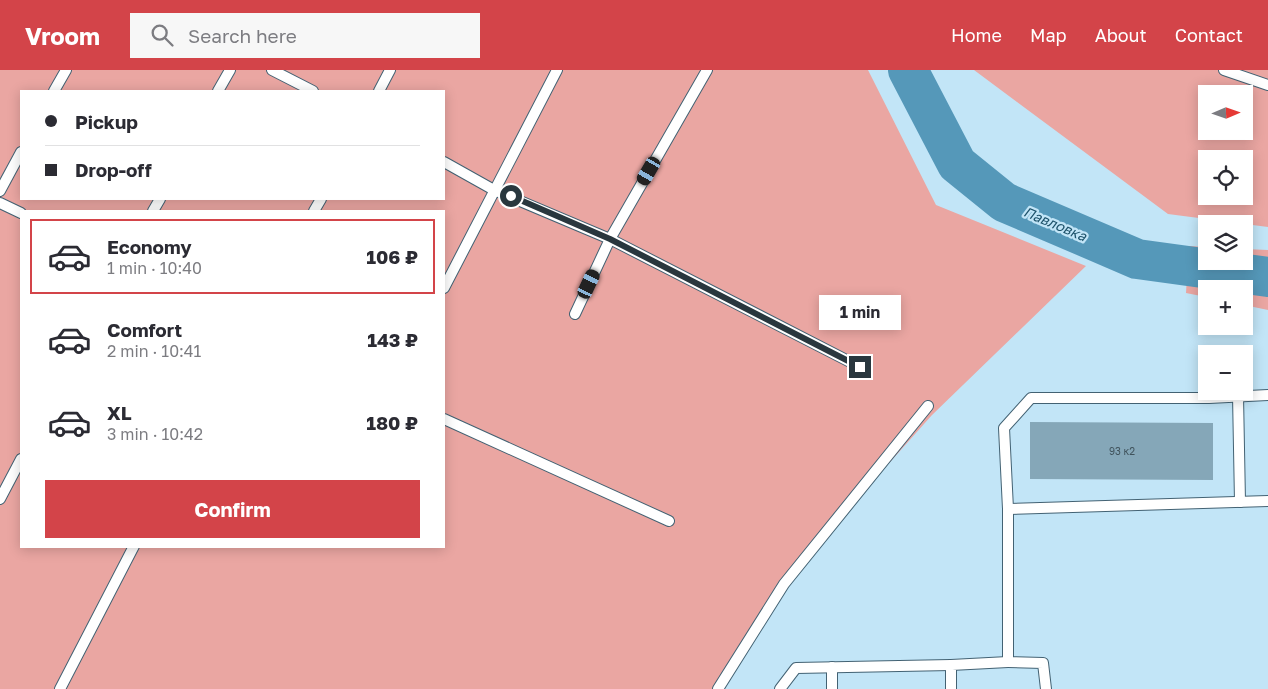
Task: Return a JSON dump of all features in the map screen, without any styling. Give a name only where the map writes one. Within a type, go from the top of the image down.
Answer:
[{"type":"lane","points":[[55,90],[66,70]]},
{"type":"lane","points":[[219,90],[230,70]]},
{"type":"lane","points":[[272,70],[311,90]]},
{"type":"lane","points":[[380,90],[390,70]]},
{"type":"lane","points":[[445,286],[557,70]]},
{"type":"lane","points":[[575,314],[610,239],[707,70]]},
{"type":"lane","points":[[1224,70],[1268,85]]},
{"type":"lane","points":[[0,191],[20,154]]},
{"type":"lane","points":[[445,163],[494,190],[610,239],[860,367]]},
{"type":"lane","points":[[0,202],[20,212]]},
{"type":"lane","points":[[1253,395],[1268,395]]},
{"type":"lane","points":[[1008,662],[1008,509],[1004,428],[1031,398],[1198,398]]},
{"type":"lane","points":[[1238,400],[1240,502]]},
{"type":"lane","points":[[718,689],[784,584],[928,406]]},
{"type":"lane","points":[[445,419],[669,521]]},
{"type":"lane","points":[[0,499],[20,461]]},
{"type":"lane","points":[[1008,509],[1268,501]]},
{"type":"lane","points":[[60,689],[133,548]]},
{"type":"lane","points":[[780,689],[796,668],[1008,662],[1043,663],[1046,689]]},
{"type":"lane","points":[[950,665],[951,689]]},
{"type":"lane","points":[[832,667],[832,689]]},
{"type":"shaded area","points":[[0,70],[868,70],[936,205],[1086,266],[932,415],[784,581],[716,689],[0,689]]},
{"type":"shaded area","points":[[974,70],[1268,70],[1268,227],[1253,225],[1253,215],[1198,215],[1198,218],[1168,214]]},
{"type":"shaded area","points":[[1189,246],[1198,247],[1198,270],[1253,270],[1253,249],[1268,250],[1268,310],[1253,307],[1253,280],[1198,280],[1198,295],[1186,293]]},
{"type":"building","points":[[1030,422],[1213,423],[1213,480],[1030,479]]},
{"type":"waterway","name":"Павловка","points":[[908,70],[957,164],[1004,202],[1137,259],[1268,277]]},
{"type":"route","points":[[511,196],[610,239],[860,367]]}]
